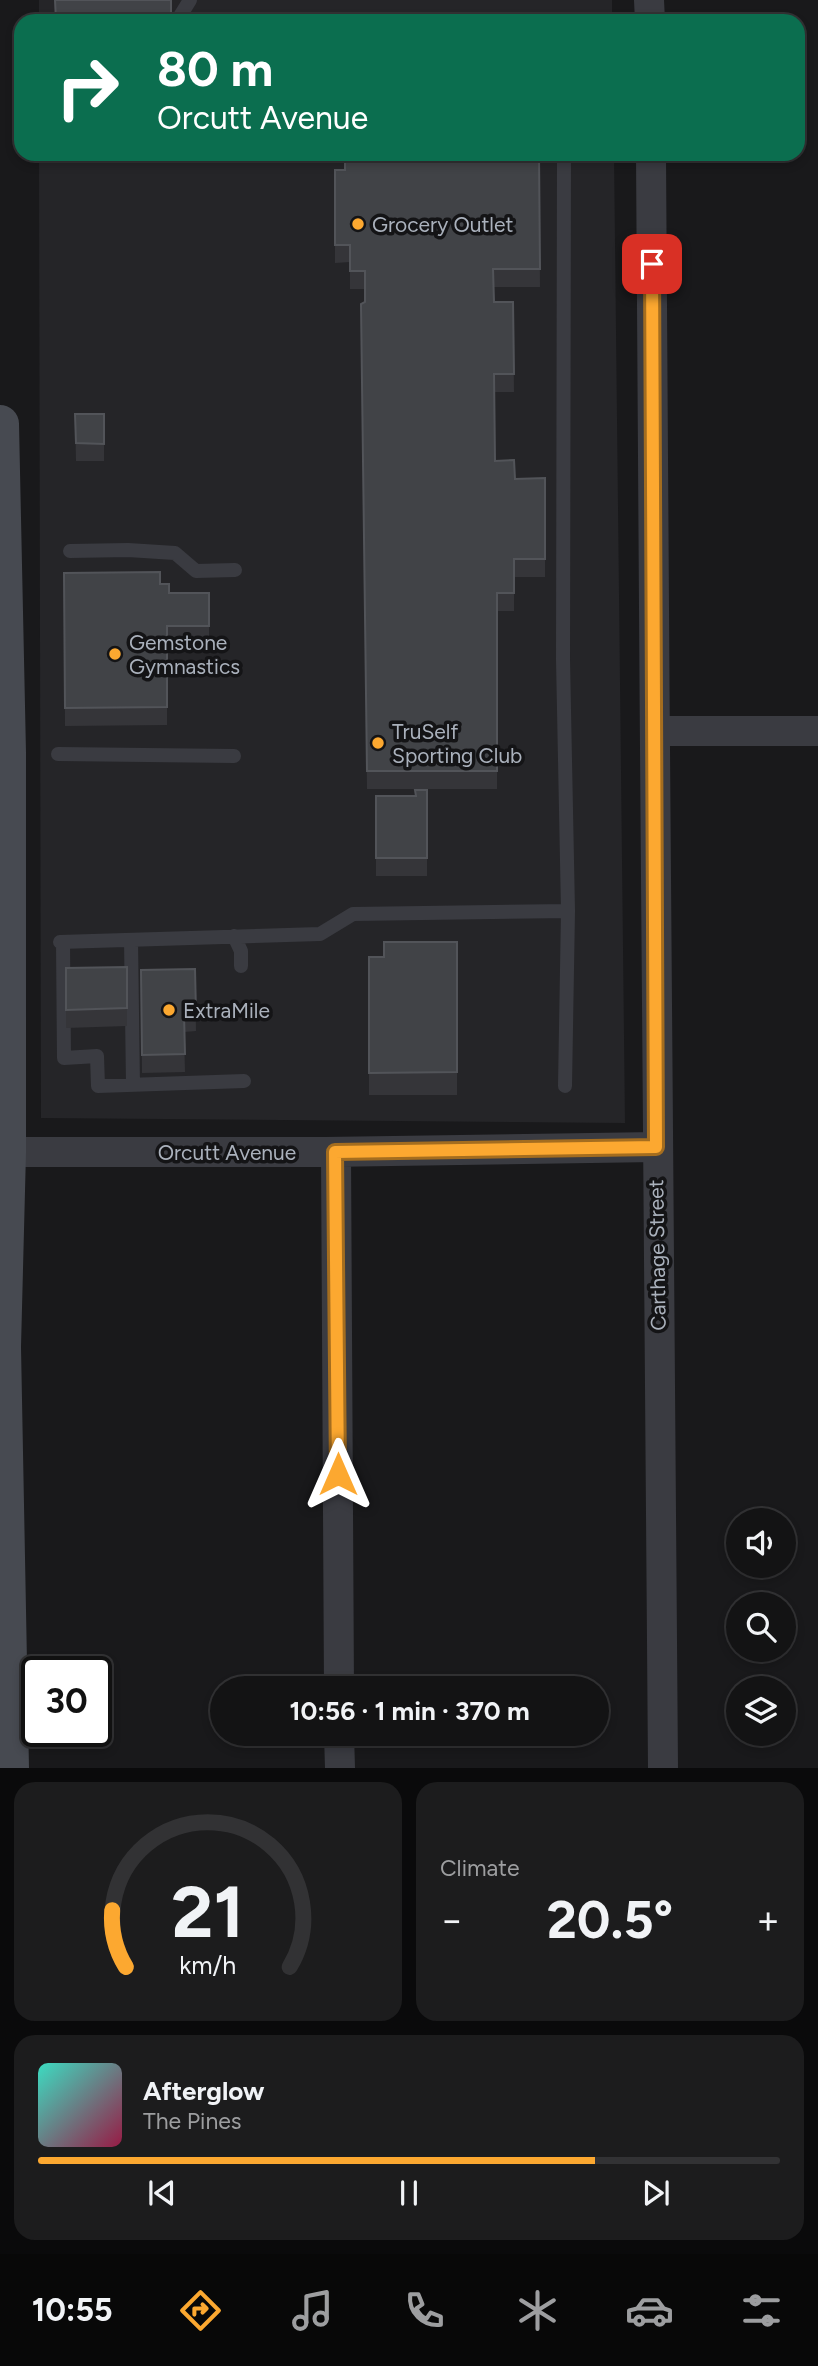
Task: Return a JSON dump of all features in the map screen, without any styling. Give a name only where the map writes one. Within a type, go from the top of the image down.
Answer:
[{"type":"main road","points":[[0,424],[7,753],[7,1152],[2,1347],[10,1768]]},
{"type":"street","name":"Carthage Street","points":[[651,161],[656,1147],[663,1768]]},
{"type":"street","points":[[656,731],[818,732]]},
{"type":"street","name":"Orcutt Avenue","points":[[7,1152],[335,1152],[656,1147]]},
{"type":"street","points":[[335,1152],[339,1676]]},
{"type":"street","points":[[339,1746],[340,1768]]},
{"type":"lane","points":[[564,161],[564,659],[568,911],[565,1086]]},
{"type":"lane","points":[[70,551],[128,550],[175,554],[196,571],[235,570]]},
{"type":"lane","points":[[58,754],[234,756]]},
{"type":"lane","points":[[244,1081],[98,1086],[97,1056],[64,1058],[62,942],[320,933],[353,914],[568,911]]},
{"type":"lane","points":[[234,936],[241,951],[241,966]]},
{"type":"lane","points":[[131,940],[133,1084]]},
{"type":"shaded area","points":[[39,0],[612,0],[612,14],[39,14]]},
{"type":"shaded area","points":[[39,161],[614,161],[625,1123],[41,1118]]},
{"type":"building","points":[[55,0],[171,0],[171,14],[56,14]]},
{"type":"building","points":[[345,161],[539,161],[540,269],[493,269],[494,302],[513,302],[514,374],[494,374],[495,461],[514,460],[515,479],[545,478],[545,559],[514,559],[514,593],[497,593],[497,771],[367,771],[361,304],[365,302],[365,271],[350,271],[350,245],[335,245],[335,170],[345,170]]},
{"type":"building","points":[[75,414],[104,414],[104,444],[76,443]]},
{"type":"building","points":[[160,572],[160,584],[169,584],[169,593],[209,593],[209,626],[167,626],[167,707],[65,708],[64,573]]},
{"type":"building","points":[[415,790],[427,790],[427,858],[376,858],[376,796],[416,796]]},
{"type":"building","points":[[384,942],[457,942],[457,1072],[369,1073],[369,957],[384,957]]},
{"type":"building","points":[[127,967],[127,1008],[66,1010],[66,968]]},
{"type":"building","name":"ExtraMile","points":[[195,969],[196,1013],[184,1014],[185,1054],[142,1055],[141,970]]},
{"type":"place","name":"Grocery Outlet","points":[[358,224]]},
{"type":"place","name":"Gemstone Gymnastics","points":[[115,654]]},
{"type":"place","name":"TruSelf Sporting Club","points":[[378,743]]},
{"type":"place","name":"ExtraMile","points":[[169,1010]]},
{"type":"route","points":[[338,1474],[335,1152],[656,1147],[652,264]]}]
